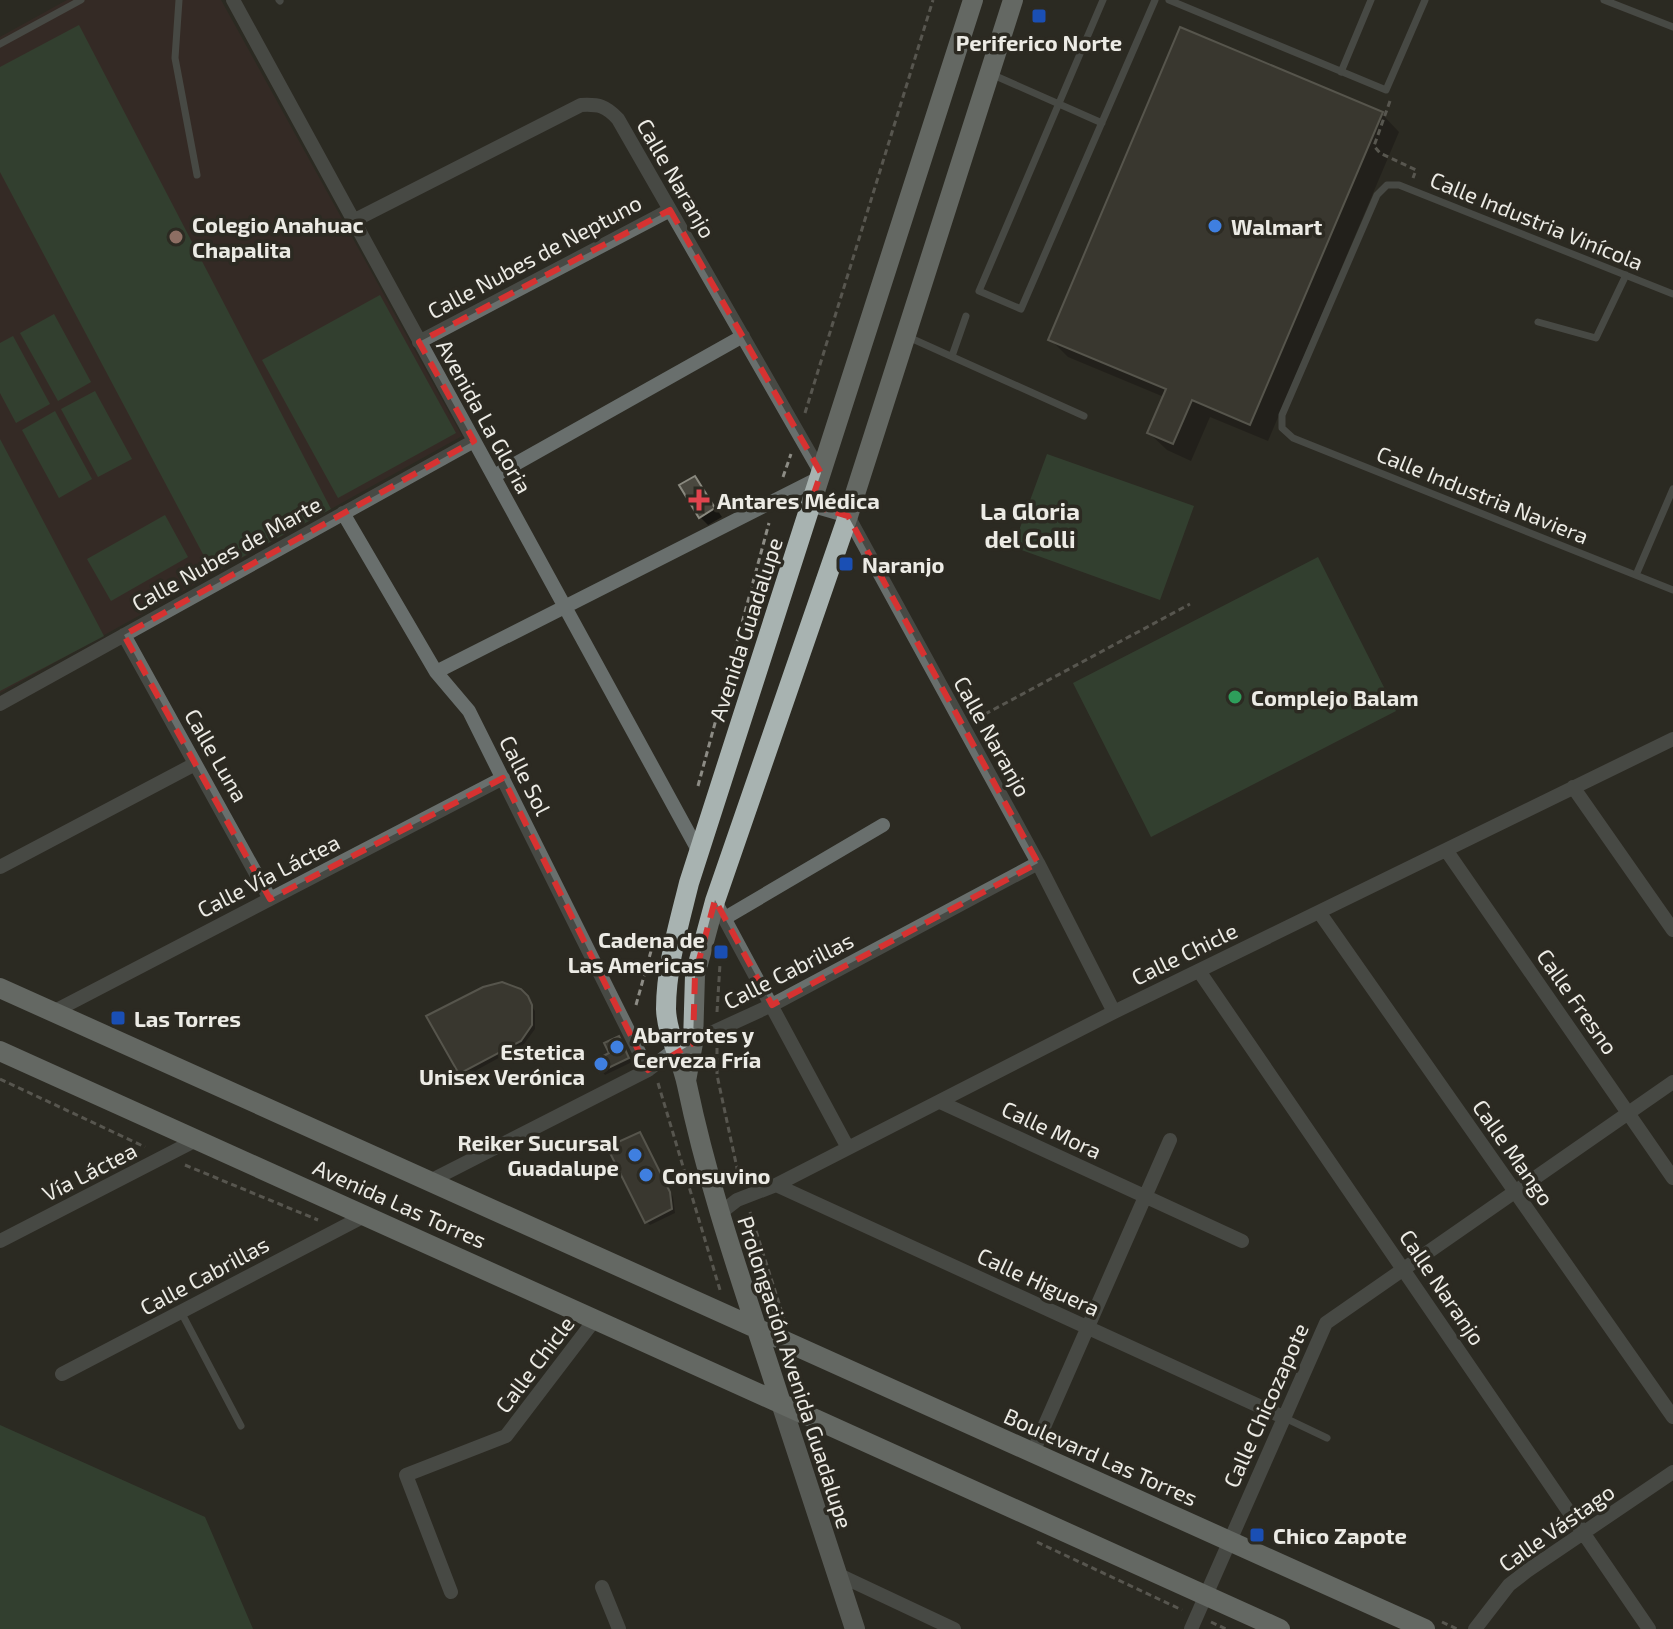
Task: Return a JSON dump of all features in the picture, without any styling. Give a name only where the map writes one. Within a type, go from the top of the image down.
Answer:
[{"type":"main road","name":"Avenida Guadalupe","points":[[684,1046],[666,1008],[672,962],[699,852],[973,0]]},
{"type":"main road","points":[[684,1046],[695,975],[720,909],[1013,0]]},
{"type":"main road","name":"Avenida Las Torres","points":[[0,988],[756,1328]]},
{"type":"main road","name":"Prolongación Avenida Guadalupe","points":[[684,1046],[686,1081],[701,1155],[855,1629]]},
{"type":"main road","name":"Avenida Las Torres","points":[[0,1051],[780,1400]]},
{"type":"main road","name":"Boulevard Las Torres","points":[[756,1328],[1425,1629]]},
{"type":"main road","points":[[780,1400],[1280,1629]]},
{"type":"street","name":"Avenida La Gloria","points":[[233,0],[699,852]]},
{"type":"street","name":"Calle Naranjo","points":[[355,220],[581,105],[599,104],[618,119],[799,434],[820,476]]},
{"type":"street","name":"Calle Nubes de Neptuno","points":[[419,342],[670,210]]},
{"type":"street","points":[[494,476],[743,336]]},
{"type":"street","name":"Calle Nubes de Marte","points":[[0,704],[474,441]]},
{"type":"street","points":[[436,672],[820,476]]},
{"type":"street","points":[[810,505],[848,516]]},
{"type":"street","name":"Calle Sol","points":[[343,513],[436,672],[469,711],[648,1070]]},
{"type":"street","name":"Calle Naranjo","points":[[848,516],[1038,863],[1114,1012]]},
{"type":"street","name":"Calle Luna","points":[[124,635],[270,899]]},
{"type":"street","name":"Calle Chicle","points":[[719,1214],[745,1197],[776,1185],[1114,1012],[1673,739]]},
{"type":"street","points":[[0,867],[195,764]]},
{"type":"street","name":"Calle Vía Láctea","points":[[53,1012],[503,778]]},
{"type":"street","points":[[1573,787],[1673,930]]},
{"type":"street","points":[[848,1148],[720,909],[883,825]]},
{"type":"street","name":"Calle Fresno","points":[[1446,850],[1673,1178]]},
{"type":"street","name":"Calle Cabrillas","points":[[430,1181],[648,1070],[684,1046],[772,1005],[1038,863]]},
{"type":"street","name":"Calle Mango","points":[[1319,912],[1673,1417]]},
{"type":"street","name":"Calle Naranjo","points":[[1199,971],[1649,1629]]},
{"type":"street","name":"Calle Chicozapote","points":[[1194,1622],[1326,1323],[1673,1082]]},
{"type":"street","name":"Calle Mora","points":[[940,1102],[1242,1241]]},
{"type":"street","name":"Vía Láctea","points":[[0,1241],[198,1139]]},
{"type":"street","points":[[1033,1452],[1170,1140]]},
{"type":"street","name":"Calle Higuera","points":[[776,1185],[1283,1417]]},
{"type":"street","name":"Calle Cabrillas","points":[[62,1374],[366,1215]]},
{"type":"street","name":"Calle Chicle","points":[[451,1592],[406,1475],[506,1436],[596,1318]]},
{"type":"street","name":"Calle Vástago","points":[[1475,1629],[1509,1585],[1673,1472]]},
{"type":"street","points":[[837,1574],[954,1629]]},
{"type":"street","points":[[602,1587],[619,1629]]},
{"type":"lane","points":[[0,44],[81,0]]},
{"type":"lane","points":[[179,0],[175,58],[197,175]]},
{"type":"lane","points":[[1103,0],[979,291],[1021,309],[1155,0]]},
{"type":"lane","points":[[1169,0],[1386,90],[1425,0]]},
{"type":"lane","points":[[1341,72],[1371,0]]},
{"type":"lane","points":[[1604,0],[1673,27]]},
{"type":"lane","points":[[989,73],[1102,123]]},
{"type":"lane","name":"Calle Industria Vinícola","points":[[1282,428],[1282,415],[1377,195],[1387,185],[1399,185],[1673,294]]},
{"type":"lane","points":[[1538,322],[1596,338],[1626,275]]},
{"type":"lane","points":[[952,356],[966,316]]},
{"type":"lane","points":[[904,335],[1084,416]]},
{"type":"lane","name":"Calle Industria Naviera","points":[[1282,428],[1293,438],[1673,590]]},
{"type":"lane","points":[[1636,575],[1673,489]]},
{"type":"lane","points":[[181,1312],[241,1426]]},
{"type":"lane","points":[[1283,1417],[1327,1438]]},
{"type":"path","points":[[687,828],[774,502],[799,434],[933,0]]},
{"type":"path","points":[[1386,90],[1391,97],[1374,146],[1380,153],[1416,170],[1413,178]]},
{"type":"path","points":[[962,726],[1190,604]]},
{"type":"path","points":[[628,1030],[653,943]]},
{"type":"path","points":[[720,957],[717,1075],[745,1197],[784,1319]]},
{"type":"path","points":[[0,1079],[165,1156],[339,1229]]},
{"type":"path","points":[[765,1287],[779,1324]]},
{"type":"path","points":[[1035,1541],[1194,1622],[1226,1629]]},
{"type":"highlighted area","points":[[670,210],[821,473],[810,505],[848,516],[1038,863],[772,1005],[715,900],[695,975],[693,1043],[648,1070],[503,778],[270,899],[124,635],[474,441],[419,342]]},
{"type":"shaded area","name":"Colegio Anahuac Chapalita","points":[[67,0],[221,0],[462,436],[0,693],[0,37]]},
{"type":"green space","points":[[79,25],[331,509],[213,573],[0,172],[0,67]]},
{"type":"green space","points":[[380,295],[456,433],[338,498],[262,360]]},
{"type":"green space","points":[[54,314],[91,382],[58,401],[20,333]]},
{"type":"green space","points":[[13,336],[50,404],[16,423],[0,393],[0,343]]},
{"type":"green space","points":[[95,391],[132,459],[98,477],[61,409]]},
{"type":"green space","points":[[55,411],[92,479],[59,498],[22,430]]},
{"type":"green space","points":[[0,439],[104,636],[0,691]]},
{"type":"green space","points":[[1047,454],[1194,506],[1160,600],[1013,547]]},
{"type":"green space","points":[[165,515],[188,557],[111,601],[87,559]]},
{"type":"green space","name":"Complejo Balam","points":[[1318,557],[1396,711],[1151,837],[1073,683]]},
{"type":"green space","points":[[0,1425],[205,1517],[253,1629],[0,1629]]},
{"type":"building","name":"Walmart","points":[[1180,27],[1383,112],[1250,425],[1192,400],[1173,444],[1147,433],[1166,389],[1048,340]]},
{"type":"building","name":"Antares Médica","points":[[695,476],[715,508],[699,518],[679,485]]},
{"type":"building","points":[[502,982],[521,989],[528,996],[532,1005],[532,1025],[521,1041],[459,1074],[426,1016],[483,987]]},
{"type":"building","points":[[619,1036],[629,1058],[600,1072],[594,1061],[609,1053],[604,1043]]},
{"type":"building","points":[[640,1132],[670,1192],[672,1209],[645,1223],[607,1147]]},
{"type":"place","name":"Periferico Norte","points":[[1039,16]]},
{"type":"place","name":"Walmart","points":[[1215,226]]},
{"type":"place","name":"Colegio Anahuac Chapalita","points":[[176,237]]},
{"type":"place","name":"Antares Médica","points":[[699,500]]},
{"type":"place","name":"Naranjo","points":[[846,564]]},
{"type":"place","name":"Complejo Balam","points":[[1235,697]]},
{"type":"place","name":"Cadena de Las Americas","points":[[721,952]]},
{"type":"place","name":"Las Torres","points":[[118,1018]]},
{"type":"place","name":"Abarrotes y Cerveza Fría","points":[[617,1047]]},
{"type":"place","name":"Estetica Unisex Verónica","points":[[601,1064]]},
{"type":"place","name":"Reiker Sucursal Guadalupe","points":[[635,1155]]},
{"type":"place","name":"Consuvino","points":[[646,1175]]},
{"type":"place","name":"Chico Zapote","points":[[1257,1535]]},
{"type":"district","name":"La Gloria del Colli","points":[[1030,524]]}]
